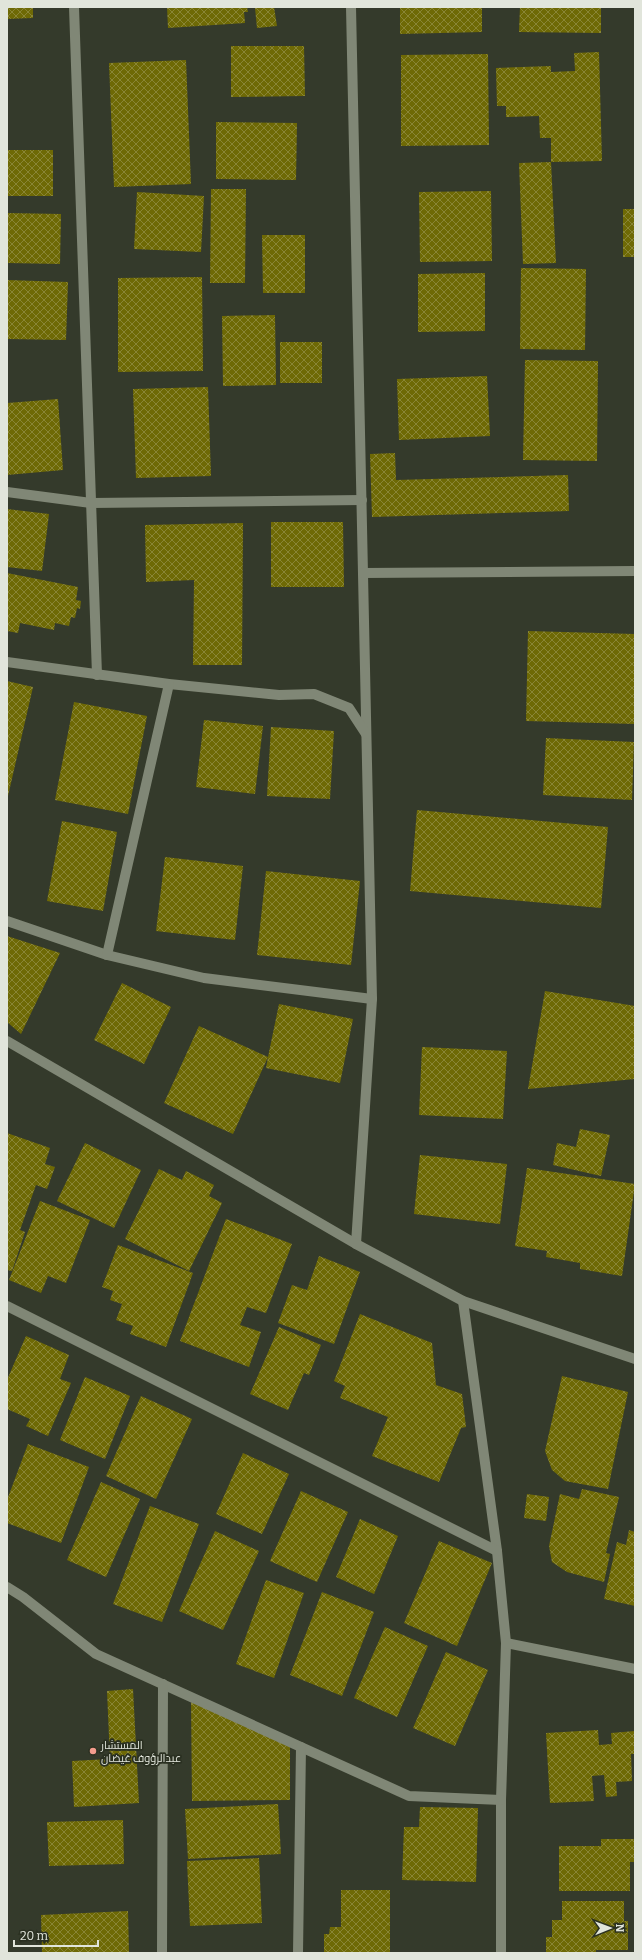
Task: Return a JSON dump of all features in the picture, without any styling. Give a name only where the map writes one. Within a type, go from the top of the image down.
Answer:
[{"type":"street","points":[[74,7],[97,675]]},
{"type":"street","points":[[351,7],[372,999],[356,1244]]},
{"type":"street","points":[[7,492],[91,503],[362,500]]},
{"type":"street","points":[[363,573],[635,571]]},
{"type":"street","points":[[7,662],[169,684],[279,695],[314,694],[350,708],[366,734]]},
{"type":"street","points":[[107,955],[169,684]]},
{"type":"street","points":[[7,921],[107,955],[204,978],[372,999]]},
{"type":"street","points":[[7,1041],[356,1244],[463,1301],[635,1359]]},
{"type":"street","points":[[463,1301],[497,1551],[506,1643],[501,1800],[501,1953]]},
{"type":"street","points":[[7,1306],[497,1551]]},
{"type":"street","points":[[7,1587],[23,1597],[96,1654],[409,1796],[501,1800]]},
{"type":"street","points":[[506,1643],[635,1669]]},
{"type":"street","points":[[162,1684],[162,1953]]},
{"type":"street","points":[[298,1953],[301,1747]]},
{"type":"building","points":[[7,7],[33,7],[33,18],[7,19]]},
{"type":"building","points":[[167,7],[247,7],[248,12],[244,12],[245,23],[168,28]]},
{"type":"building","points":[[274,7],[277,26],[257,28],[255,8]]},
{"type":"building","points":[[400,7],[482,7],[482,32],[400,34]]},
{"type":"building","points":[[520,7],[601,7],[601,33],[519,32]]},
{"type":"building","points":[[231,46],[304,46],[305,96],[231,97]]},
{"type":"building","points":[[599,52],[602,161],[551,162],[551,138],[540,138],[539,116],[506,117],[506,106],[497,106],[496,68],[551,66],[551,72],[575,71],[574,53]]},
{"type":"building","points":[[488,54],[489,145],[401,146],[401,55]]},
{"type":"building","points":[[186,60],[191,184],[114,187],[109,63]]},
{"type":"building","points":[[216,122],[297,123],[296,180],[216,179]]},
{"type":"building","points":[[7,150],[53,150],[53,196],[7,196]]},
{"type":"building","points":[[551,162],[556,263],[523,264],[519,163]]},
{"type":"building","points":[[211,189],[246,189],[245,283],[210,283]]},
{"type":"building","points":[[491,191],[492,261],[420,262],[419,192]]},
{"type":"building","points":[[137,192],[204,196],[201,252],[134,249]]},
{"type":"building","points":[[623,209],[635,209],[635,257],[623,257]]},
{"type":"building","points":[[7,213],[61,214],[60,264],[7,263]]},
{"type":"building","points":[[262,235],[305,235],[305,293],[263,293]]},
{"type":"building","points":[[521,268],[586,269],[585,350],[520,349]]},
{"type":"building","points":[[485,273],[485,331],[418,332],[418,274]]},
{"type":"building","points":[[202,277],[203,371],[118,372],[118,278]]},
{"type":"building","points":[[7,280],[68,282],[66,340],[7,339]]},
{"type":"building","points":[[275,315],[276,385],[223,386],[222,316]]},
{"type":"building","points":[[280,342],[322,342],[322,383],[280,383]]},
{"type":"building","points":[[525,360],[598,361],[597,461],[523,460]]},
{"type":"building","points":[[487,376],[490,436],[399,440],[397,379]]},
{"type":"building","points":[[208,387],[211,476],[136,478],[133,389]]},
{"type":"building","points":[[58,399],[63,470],[7,475],[7,403]]},
{"type":"building","points":[[395,453],[396,480],[568,475],[569,511],[372,517],[370,454]]},
{"type":"building","points":[[7,509],[49,514],[42,571],[7,567]]},
{"type":"building","points":[[271,522],[343,522],[344,587],[271,587]]},
{"type":"building","points":[[243,523],[242,665],[193,665],[194,580],[146,582],[145,525]]},
{"type":"building","points":[[7,573],[78,587],[76,600],[81,601],[80,609],[77,608],[75,618],[71,617],[69,626],[55,623],[54,630],[20,623],[18,633],[7,631]]},
{"type":"building","points":[[528,631],[635,634],[635,724],[526,721]]},
{"type":"building","points":[[7,681],[33,687],[8,796],[7,796]]},
{"type":"building","points":[[74,702],[147,716],[128,814],[55,800]]},
{"type":"building","points":[[204,720],[263,726],[255,794],[196,787]]},
{"type":"building","points":[[271,727],[334,731],[330,799],[267,796]]},
{"type":"building","points":[[546,738],[634,742],[632,800],[543,795]]},
{"type":"building","points":[[417,810],[608,827],[601,908],[410,891]]},
{"type":"building","points":[[62,821],[117,832],[103,911],[47,901]]},
{"type":"building","points":[[165,857],[243,866],[235,940],[156,931]]},
{"type":"building","points":[[266,871],[360,881],[351,965],[257,955]]},
{"type":"building","points":[[7,936],[60,953],[21,1034],[7,1022]]},
{"type":"building","points":[[122,983],[171,1007],[144,1064],[94,1040]]},
{"type":"building","points":[[545,991],[635,1006],[635,1079],[528,1089]]},
{"type":"building","points":[[279,1004],[353,1019],[340,1083],[266,1068]]},
{"type":"building","points":[[199,1026],[268,1057],[233,1134],[164,1103]]},
{"type":"building","points":[[422,1047],[507,1051],[503,1119],[419,1115]]},
{"type":"building","points":[[580,1129],[610,1135],[601,1176],[553,1165],[557,1143],[576,1147]]},
{"type":"building","points":[[7,1133],[50,1148],[45,1164],[55,1167],[47,1189],[36,1185],[20,1230],[25,1232],[12,1271],[7,1270]]},
{"type":"building","points":[[85,1143],[141,1170],[114,1228],[57,1201]]},
{"type":"building","points":[[420,1155],[507,1164],[500,1224],[414,1214]]},
{"type":"building","points":[[527,1168],[635,1184],[622,1276],[580,1269],[580,1263],[546,1257],[547,1251],[515,1246]]},
{"type":"building","points":[[159,1169],[182,1180],[186,1171],[214,1185],[209,1196],[222,1203],[189,1271],[125,1239]]},
{"type":"building","points":[[40,1201],[90,1220],[66,1283],[48,1276],[41,1293],[9,1280]]},
{"type":"building","points":[[226,1219],[292,1244],[266,1313],[247,1307],[240,1325],[261,1332],[249,1367],[180,1341]]},
{"type":"building","points":[[118,1245],[193,1273],[166,1347],[130,1334],[133,1326],[116,1320],[122,1304],[110,1300],[113,1291],[102,1287]]},
{"type":"building","points":[[319,1256],[360,1272],[334,1344],[278,1323],[292,1285],[307,1290]]},
{"type":"building","points":[[360,1314],[432,1343],[436,1385],[462,1394],[466,1427],[461,1428],[439,1482],[372,1456],[388,1417],[340,1398],[345,1386],[334,1381]]},
{"type":"building","points":[[279,1327],[321,1345],[309,1375],[304,1373],[288,1410],[250,1394]]},
{"type":"building","points":[[26,1336],[69,1355],[60,1379],[71,1383],[48,1436],[26,1426],[30,1419],[7,1409],[7,1380]]},
{"type":"building","points":[[562,1376],[628,1392],[608,1489],[565,1481],[552,1470],[545,1451]]},
{"type":"building","points":[[85,1377],[130,1396],[105,1459],[60,1440]]},
{"type":"building","points":[[141,1396],[192,1419],[156,1499],[106,1476]]},
{"type":"building","points":[[28,1444],[89,1467],[61,1543],[7,1523],[7,1500]]},
{"type":"building","points":[[243,1453],[289,1474],[262,1534],[216,1514]]},
{"type":"building","points":[[101,1482],[140,1499],[106,1577],[67,1560]]},
{"type":"building","points":[[582,1489],[619,1497],[606,1553],[610,1554],[604,1582],[567,1572],[552,1562],[549,1546],[560,1494],[579,1499]]},
{"type":"building","points":[[301,1491],[348,1512],[317,1582],[270,1561]]},
{"type":"building","points":[[527,1494],[549,1497],[546,1521],[524,1518]]},
{"type":"building","points":[[150,1506],[199,1524],[162,1622],[113,1604]]},
{"type":"building","points":[[360,1519],[398,1536],[374,1594],[336,1577]]},
{"type":"building","points":[[629,1530],[635,1532],[635,1606],[604,1599],[617,1542],[626,1545]]},
{"type":"building","points":[[215,1531],[259,1551],[223,1630],[179,1611]]},
{"type":"building","points":[[439,1541],[492,1563],[457,1646],[404,1623]]},
{"type":"building","points":[[266,1580],[304,1593],[274,1678],[236,1664]]},
{"type":"building","points":[[322,1592],[374,1612],[342,1696],[290,1675]]},
{"type":"building","points":[[385,1627],[428,1646],[397,1717],[354,1698]]},
{"type":"building","points":[[446,1652],[488,1670],[455,1746],[413,1728]]},
{"type":"building","points":[[133,1689],[139,1803],[74,1807],[72,1761],[110,1759],[107,1691]]},
{"type":"building","points":[[191,1700],[290,1746],[290,1800],[192,1801]]},
{"type":"building","points":[[598,1730],[599,1745],[612,1744],[611,1733],[635,1731],[635,1754],[631,1754],[632,1781],[616,1782],[617,1796],[606,1797],[604,1775],[592,1776],[594,1801],[550,1803],[546,1733]]},
{"type":"building","points":[[278,1804],[281,1854],[188,1859],[185,1809]]},
{"type":"building","points":[[420,1807],[478,1808],[476,1882],[402,1880],[404,1827],[419,1827]]},
{"type":"building","points":[[123,1820],[124,1864],[49,1866],[47,1822]]},
{"type":"building","points":[[601,1839],[635,1839],[635,1862],[630,1862],[630,1891],[559,1891],[559,1846],[601,1846]]},
{"type":"building","points":[[259,1858],[262,1923],[190,1926],[187,1861]]},
{"type":"building","points":[[341,1890],[390,1890],[390,1953],[324,1953],[324,1934],[329,1934],[330,1927],[341,1927]]},
{"type":"building","points":[[562,1901],[624,1901],[624,1921],[628,1921],[628,1950],[596,1950],[596,1953],[546,1953],[546,1937],[552,1937],[552,1920],[562,1920]]},
{"type":"building","points":[[128,1911],[129,1953],[42,1953],[41,1915]]},
{"type":"place","name":"المستشار عبدالرؤوف غيضان","points":[[93,1751]]}]
